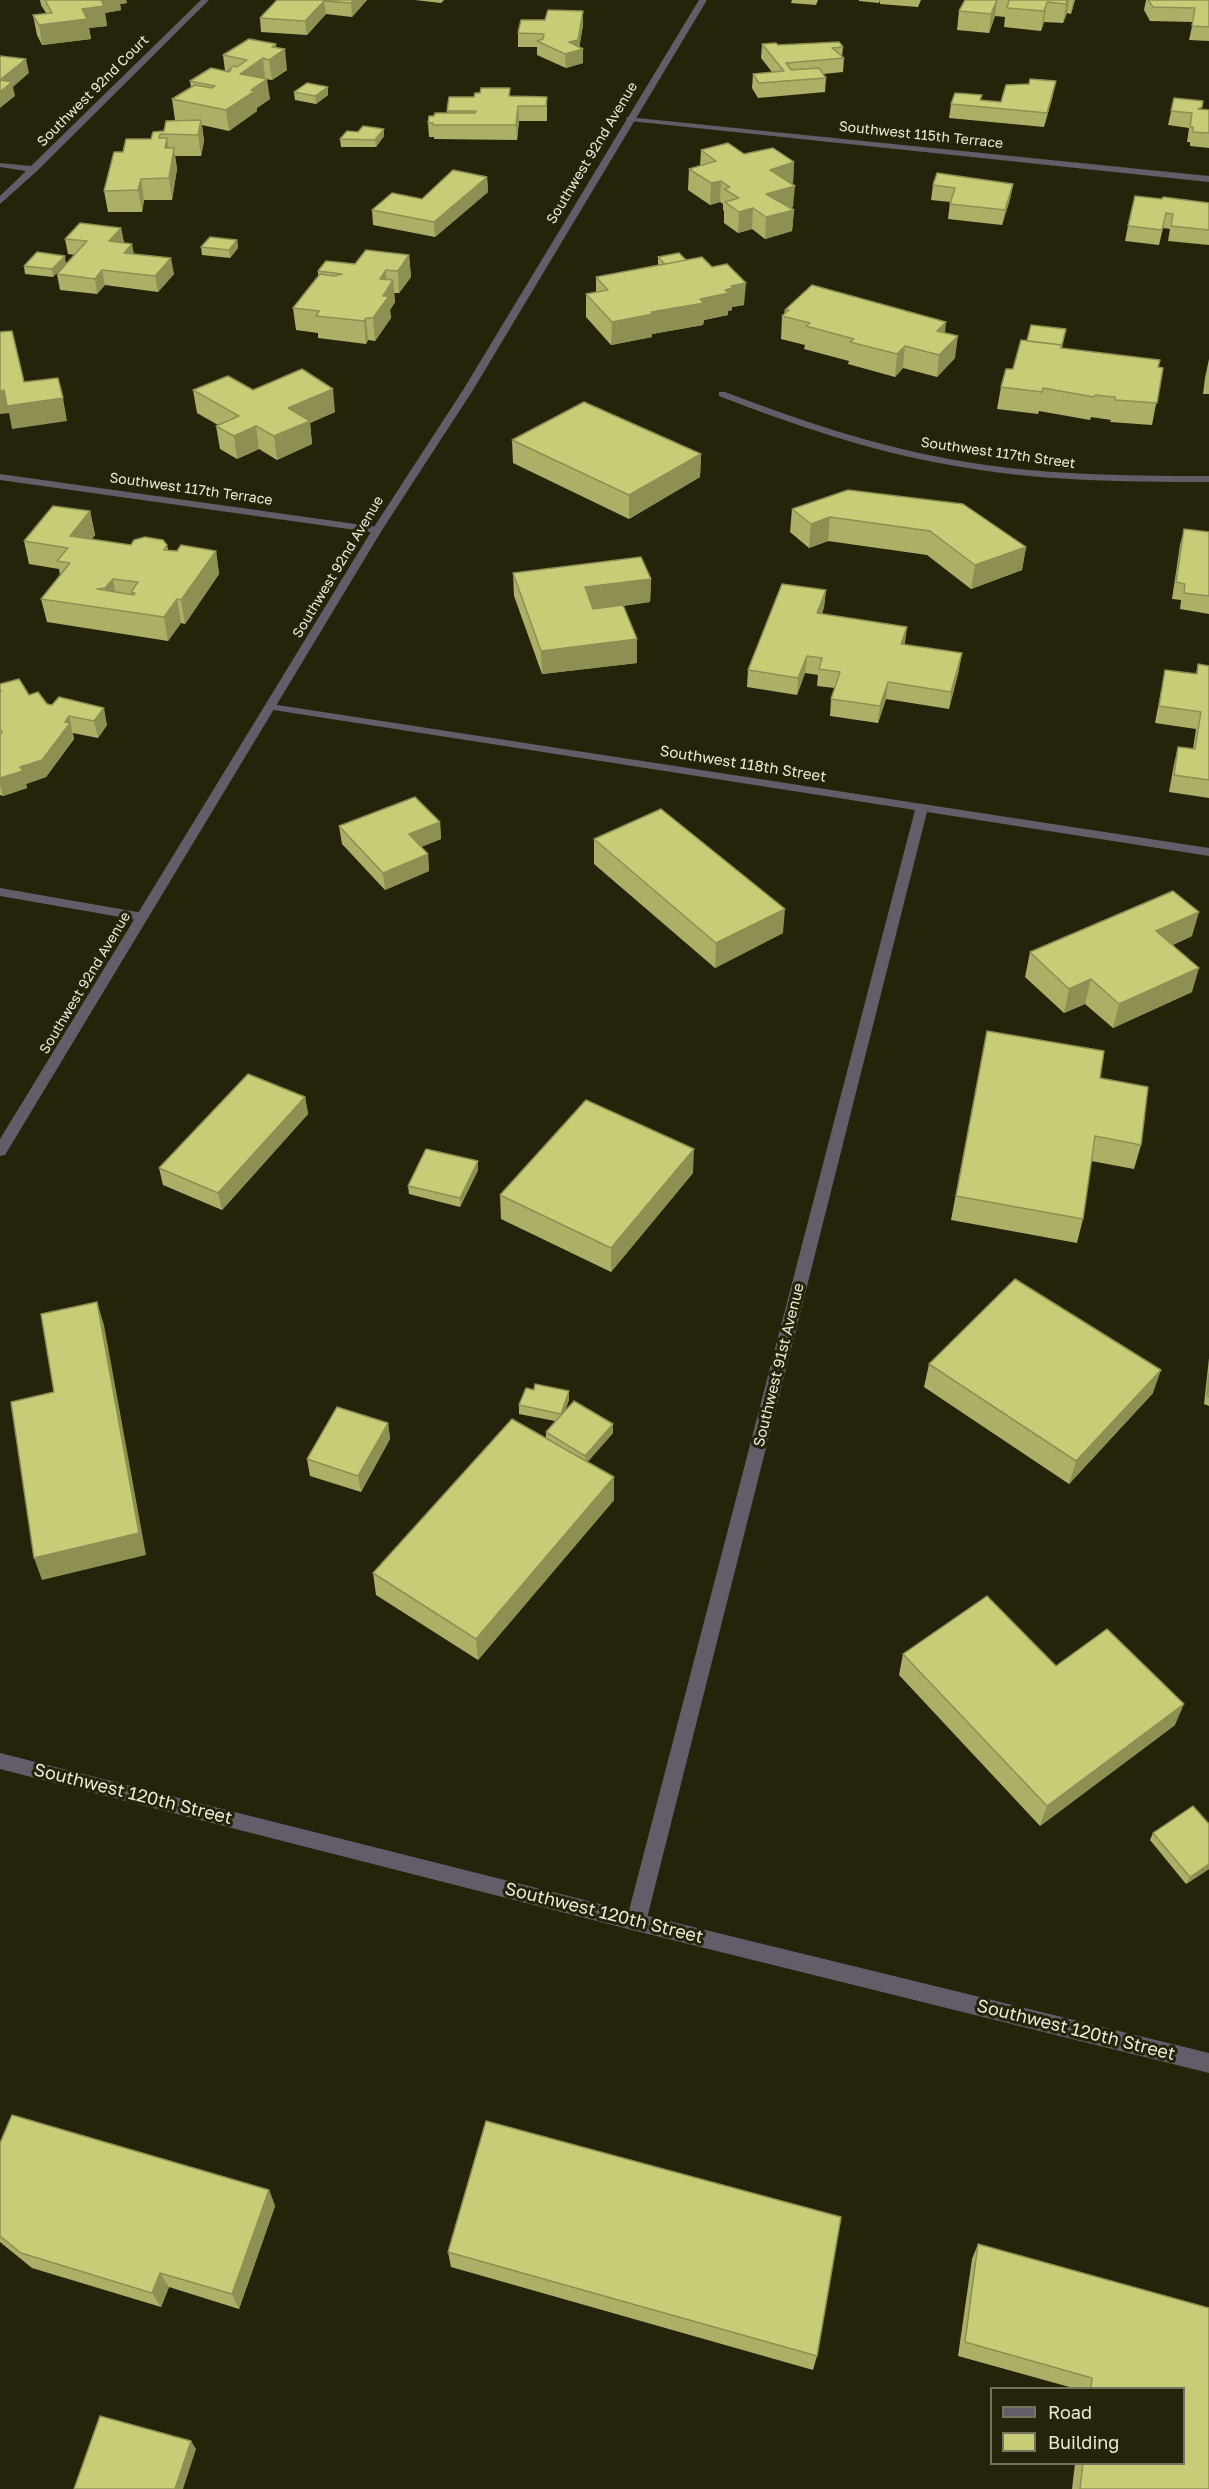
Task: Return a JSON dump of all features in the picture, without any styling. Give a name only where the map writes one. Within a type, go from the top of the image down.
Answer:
[{"type":"street","name":"Southwest 92nd Court","points":[[0,201],[205,0]]},
{"type":"street","name":"Southwest 92nd Avenue","points":[[0,1151],[377,531],[468,390],[703,0]]},
{"type":"street","name":"Southwest 115th Terrace","points":[[630,119],[1209,179]]},
{"type":"street","points":[[0,165],[34,169]]},
{"type":"street","name":"Southwest 117th Street","points":[[722,394],[865,444],[969,466],[1071,477],[1209,478]]},
{"type":"street","name":"Southwest 117th Terrace","points":[[0,477],[377,531]]},
{"type":"street","name":"Southwest 118th Street","points":[[271,707],[1209,852]]},
{"type":"street","name":"Southwest 91st Avenue","points":[[636,1922],[922,808]]},
{"type":"street","points":[[0,892],[143,917]]},
{"type":"street","name":"Southwest 120th Street","points":[[0,1761],[636,1922],[1209,2063]]},
{"type":"building","points":[[45,0],[101,0],[104,6],[82,9],[87,19],[39,25],[33,15],[52,13]]},
{"type":"building","points":[[277,0],[354,0],[351,3],[324,1],[305,21],[260,18]]},
{"type":"building","points":[[965,0],[997,0],[991,14],[959,11]]},
{"type":"building","points":[[1009,0],[1067,0],[1066,4],[1047,2],[1044,11],[1007,8]]},
{"type":"building","points":[[1148,0],[1209,0],[1209,27],[1192,26],[1195,8],[1153,7]]},
{"type":"building","points":[[548,10],[583,11],[578,40],[569,42],[583,49],[565,54],[537,41],[543,39],[544,34],[518,33],[521,20],[545,20]]},
{"type":"building","points":[[249,39],[276,44],[272,47],[285,49],[269,60],[263,58],[240,74],[267,79],[251,90],[255,91],[226,110],[172,99],[195,85],[212,88],[215,86],[190,81],[211,68],[229,72],[231,70],[228,70],[234,66],[237,67],[247,60],[223,55]]},
{"type":"building","points":[[839,42],[843,47],[832,48],[844,58],[786,63],[791,70],[819,68],[826,78],[759,83],[753,74],[784,71],[762,44]]},
{"type":"building","points":[[0,56],[26,59],[0,80]]},
{"type":"building","points":[[1030,79],[1056,81],[1047,113],[951,104],[955,93],[982,95],[980,100],[1001,102],[1006,85],[1029,84]]},
{"type":"building","points":[[0,80],[12,82],[0,92]]},
{"type":"building","points":[[307,83],[328,87],[315,96],[294,92]]},
{"type":"building","points":[[481,88],[510,88],[509,96],[547,97],[546,106],[518,106],[516,125],[433,125],[433,123],[428,123],[429,116],[434,116],[435,113],[475,113],[476,111],[447,111],[449,97],[474,97],[475,93],[480,93]]},
{"type":"building","points":[[1174,98],[1203,101],[1202,107],[1198,109],[1209,110],[1209,133],[1193,132],[1193,127],[1190,127],[1192,113],[1171,111]]},
{"type":"building","points":[[201,120],[198,135],[160,134],[159,138],[167,138],[165,148],[174,148],[169,178],[141,179],[138,190],[104,191],[114,152],[123,152],[126,139],[151,139],[153,132],[164,131],[166,121]]},
{"type":"building","points":[[363,126],[384,129],[375,140],[340,139],[347,131],[358,132]]},
{"type":"building","points":[[728,143],[744,154],[773,148],[794,162],[770,170],[795,186],[766,194],[794,210],[766,217],[753,208],[739,212],[725,202],[739,198],[724,189],[730,187],[721,181],[711,183],[689,169],[716,161],[701,150]]},
{"type":"building","points":[[453,170],[487,177],[434,222],[372,210],[392,193],[422,199]]},
{"type":"building","points":[[937,173],[1013,184],[1005,210],[950,204],[955,188],[933,185]]},
{"type":"building","points":[[1135,196],[1209,203],[1209,230],[1171,226],[1173,214],[1166,213],[1162,230],[1128,226]]},
{"type":"building","points":[[80,223],[121,228],[109,241],[132,244],[124,253],[171,258],[155,276],[102,270],[95,279],[57,274],[87,241],[65,239]]},
{"type":"building","points":[[210,237],[237,240],[229,250],[201,247]]},
{"type":"building","points":[[366,250],[409,255],[398,271],[386,270],[380,279],[393,280],[383,296],[389,296],[373,318],[366,318],[364,321],[316,316],[319,311],[293,308],[320,274],[334,276],[342,274],[318,271],[326,261],[355,264]]},
{"type":"building","points":[[37,252],[65,256],[52,269],[24,266]]},
{"type":"building","points":[[679,253],[686,260],[665,264],[658,257]]},
{"type":"building","points":[[702,257],[712,267],[727,264],[746,283],[731,286],[733,288],[725,290],[729,293],[700,299],[704,303],[651,312],[653,314],[612,322],[586,294],[608,290],[596,277]]},
{"type":"building","points":[[812,285],[946,322],[937,331],[958,336],[939,355],[905,346],[897,354],[850,342],[854,339],[806,326],[810,323],[782,316],[789,310],[785,310]]},
{"type":"building","points":[[1031,325],[1066,329],[1062,345],[1027,341]]},
{"type":"building","points":[[12,331],[24,382],[58,378],[63,398],[7,406],[4,390],[0,391],[0,332]]},
{"type":"building","points":[[1021,340],[1062,345],[1061,348],[1160,360],[1158,367],[1163,368],[1157,403],[1115,400],[1115,397],[1095,395],[1094,397],[1043,388],[1042,392],[1001,387],[1006,369],[1013,369]]},
{"type":"building","points":[[302,369],[333,389],[288,408],[310,421],[274,436],[256,426],[234,436],[216,426],[239,416],[193,390],[228,376],[253,390]]},
{"type":"building","points":[[584,402],[701,454],[629,495],[512,440]]},
{"type":"building","points":[[848,490],[963,504],[1026,547],[975,565],[930,531],[830,517],[811,524],[792,509]]},
{"type":"building","points":[[53,506],[90,511],[70,536],[131,545],[134,540],[145,537],[163,540],[167,545],[164,550],[177,551],[181,545],[216,551],[181,600],[177,599],[164,617],[41,599],[70,563],[57,561],[68,548],[24,541]],"holes":[[[113,579],[138,582],[131,592],[135,593],[134,595],[97,589],[105,588]]]},
{"type":"building","points":[[1184,529],[1209,532],[1209,596],[1184,593],[1185,584],[1176,582]]},
{"type":"building","points":[[641,557],[651,579],[585,587],[593,609],[623,605],[637,639],[541,651],[513,573]]},
{"type":"building","points":[[782,584],[826,590],[817,613],[907,627],[901,644],[962,653],[951,692],[888,682],[880,706],[831,699],[840,672],[819,669],[822,658],[807,656],[798,678],[748,670]]},
{"type":"building","points":[[1198,664],[1209,666],[1209,780],[1174,775],[1178,747],[1195,749],[1201,712],[1159,706],[1165,670],[1197,674]]},
{"type":"building","points":[[19,679],[29,695],[38,692],[47,704],[52,705],[59,697],[104,708],[94,721],[69,716],[65,722],[70,723],[42,760],[20,767],[23,771],[0,778],[0,735],[2,732],[0,730],[0,684]]},
{"type":"building","points":[[415,797],[440,822],[409,834],[428,854],[383,873],[339,826]]},
{"type":"building","points":[[661,809],[785,909],[716,943],[594,839]]},
{"type":"building","points":[[1173,891],[1199,912],[1156,931],[1199,968],[1119,1004],[1091,979],[1069,989],[1030,952]]},
{"type":"building","points":[[987,1031],[1104,1051],[1100,1078],[1148,1087],[1141,1145],[1095,1136],[1083,1219],[956,1196]]},
{"type":"building","points":[[248,1074],[305,1097],[218,1193],[159,1168]]},
{"type":"building","points":[[586,1100],[694,1149],[611,1248],[500,1195]]},
{"type":"building","points":[[426,1149],[478,1161],[460,1198],[408,1186]]},
{"type":"building","points":[[1015,1279],[1161,1370],[1076,1461],[929,1364]]},
{"type":"building","points":[[97,1302],[139,1533],[34,1558],[11,1402],[54,1392],[41,1314]]},
{"type":"building","points":[[1209,1374],[1209,1397],[1207,1396]]},
{"type":"building","points":[[535,1384],[569,1391],[561,1414],[519,1405],[526,1388],[534,1390]]},
{"type":"building","points":[[574,1401],[613,1424],[585,1456],[546,1432]]},
{"type":"building","points":[[337,1407],[388,1423],[358,1476],[307,1459]]},
{"type":"building","points":[[512,1419],[614,1477],[476,1639],[373,1573]]},
{"type":"building","points":[[987,1596],[1056,1666],[1107,1629],[1184,1704],[1047,1806],[903,1654]]},
{"type":"building","points":[[1193,1806],[1209,1824],[1209,1864],[1190,1877],[1153,1833]]},
{"type":"building","points":[[12,2115],[269,2190],[232,2294],[160,2273],[152,2293],[21,2253],[0,2236],[0,2143]]},
{"type":"building","points":[[486,2121],[841,2217],[817,2356],[448,2252]]},
{"type":"building","points":[[978,2244],[1209,2308],[1209,2489],[1080,2489],[1083,2465],[1185,2465],[1185,2387],[1091,2387],[1092,2378],[965,2342]]},
{"type":"building","points":[[100,2416],[191,2441],[175,2489],[74,2489]]}]
